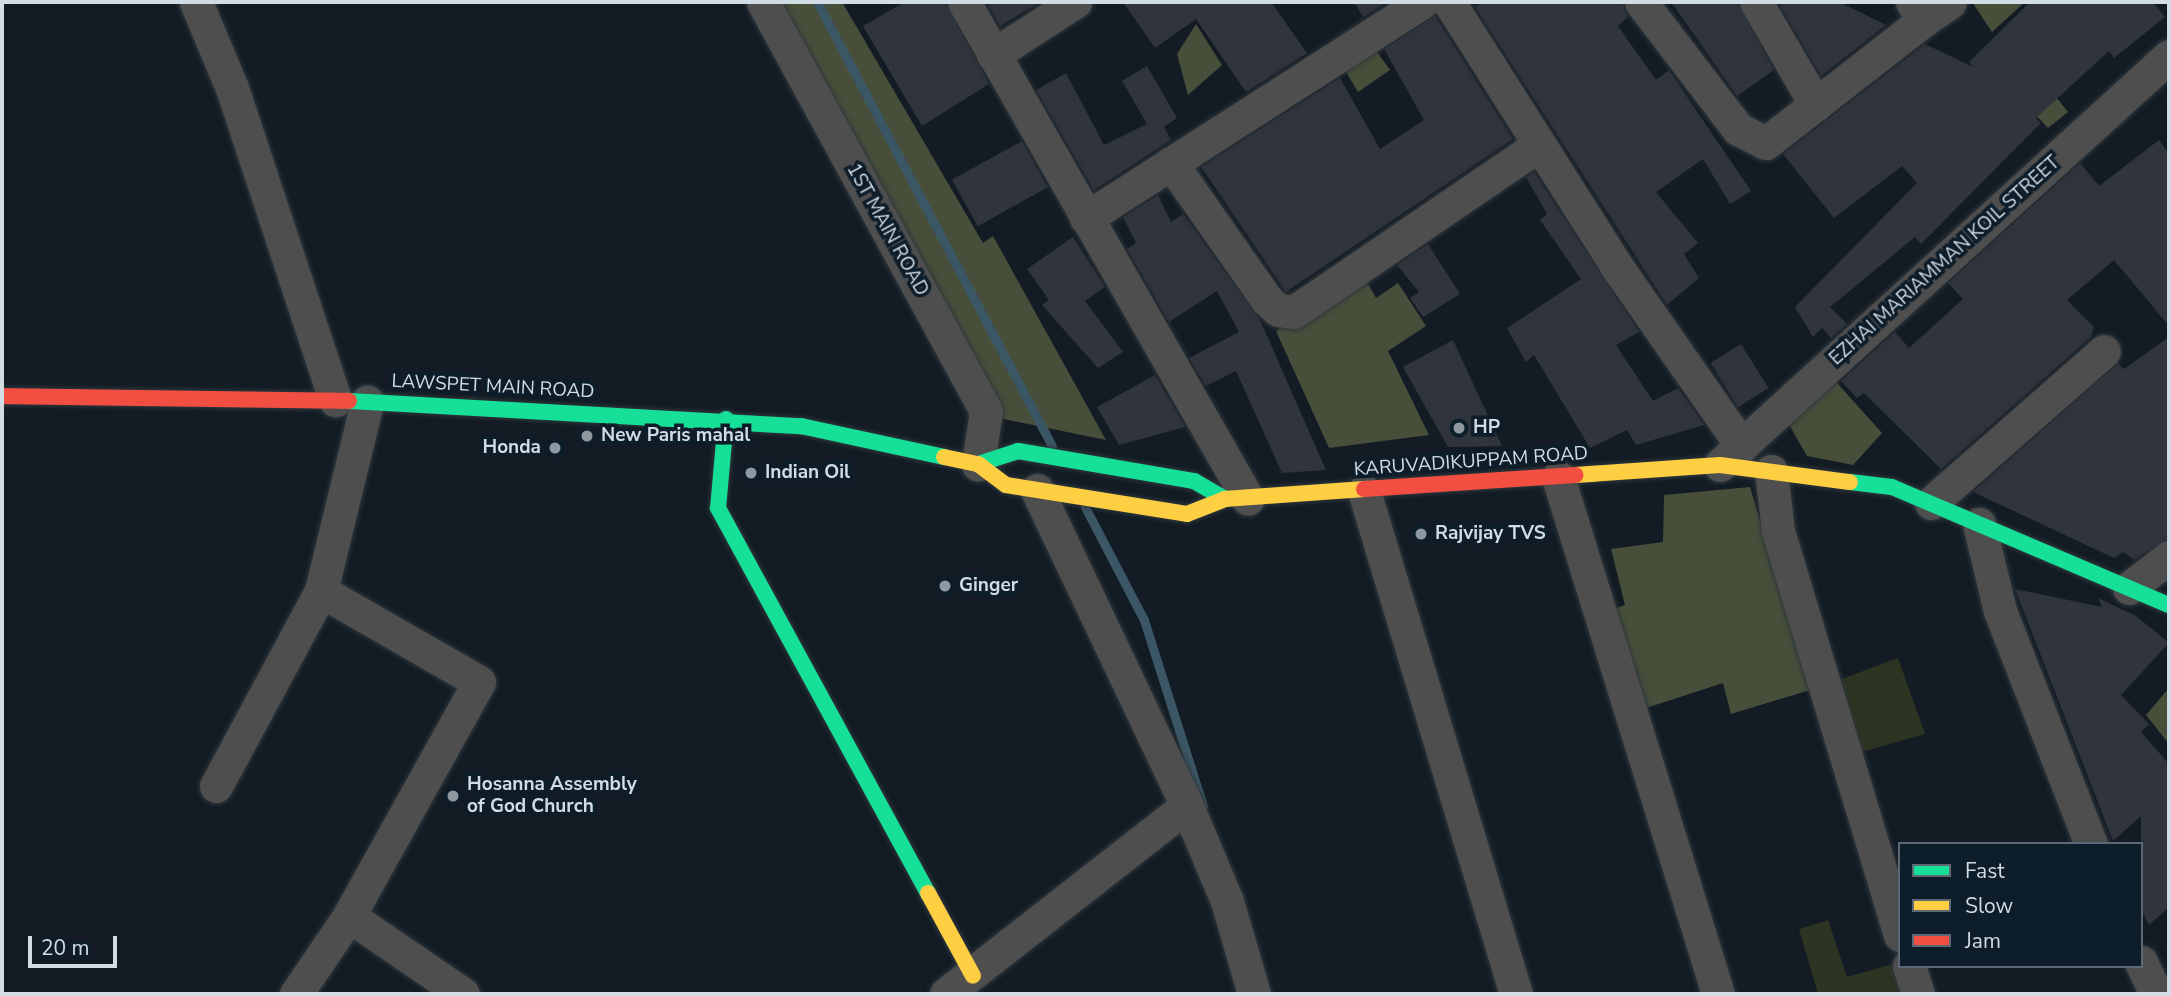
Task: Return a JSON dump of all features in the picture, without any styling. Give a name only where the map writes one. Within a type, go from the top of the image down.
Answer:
[{"type":"street","points":[[196,2],[232,88],[335,400]]},
{"type":"street","name":"1ST MAIN ROAD","points":[[763,2],[986,411],[978,464]]},
{"type":"street","points":[[964,2],[1086,218],[1236,499]]},
{"type":"street","points":[[993,55],[1075,2]]},
{"type":"street","points":[[1086,218],[1422,2]]},
{"type":"street","points":[[1449,2],[1731,456]]},
{"type":"street","points":[[1641,2],[1752,141],[1766,143],[1816,106],[1929,7]]},
{"type":"street","points":[[1756,2],[1816,106]]},
{"type":"street","name":"EZHAI MARIAMMAN KOIL STREET","points":[[1731,456],[2169,56]]},
{"type":"street","points":[[1171,163],[1267,299],[1278,310],[1294,312],[1539,145]]},
{"type":"street","points":[[1931,503],[2105,351]]},
{"type":"street","name":"LAWSPET MAIN ROAD","points":[[2,396],[335,400],[726,419],[800,426],[978,464]]},
{"type":"street","points":[[216,786],[321,591],[367,402]]},
{"type":"street","points":[[726,419],[718,508],[959,985],[1187,806]]},
{"type":"street","points":[[978,464],[1017,451],[1194,481],[1236,499]]},
{"type":"street","name":"KARUVADIKUPPAM ROAD","points":[[978,464],[1006,485],[1186,514],[1236,499],[1558,477],[1731,456],[1771,471],[1892,486],[2169,605]]},
{"type":"street","points":[[1771,471],[1778,531],[1898,927]]},
{"type":"street","points":[[1558,477],[1718,994]]},
{"type":"street","points":[[1037,490],[1187,806],[1227,901],[1254,994]]},
{"type":"street","points":[[1364,491],[1516,994]]},
{"type":"street","points":[[1979,524],[2000,611],[2090,842]]},
{"type":"street","points":[[2129,588],[2169,556]]},
{"type":"street","points":[[296,994],[349,916],[479,682],[321,591]]},
{"type":"street","points":[[349,916],[463,994]]},
{"type":"street","points":[[2143,966],[2156,994]]},
{"type":"street","points":[[1910,968],[1918,994]]},
{"type":"green space","points":[[778,2],[842,2],[983,243],[993,236],[1106,440],[999,418]]},
{"type":"green space","points":[[1972,2],[2025,2],[1992,32]]},
{"type":"green space","points":[[1196,24],[1222,65],[1188,95],[1177,54]]},
{"type":"green space","points":[[2011,41],[2068,112],[2048,128],[1990,66]]},
{"type":"green space","points":[[1372,45],[1390,70],[1358,92],[1346,72]]},
{"type":"green space","points":[[1362,273],[1376,298],[1398,283],[1426,326],[1388,351],[1429,435],[1329,448],[1276,331]]},
{"type":"green space","points":[[1829,374],[1882,433],[1853,465],[1807,456],[1784,416]]},
{"type":"green space","points":[[1750,487],[1810,690],[1731,714],[1723,683],[1637,711],[1605,612],[1625,605],[1611,549],[1663,542],[1664,495]]},
{"type":"green space","points":[[1898,658],[1925,734],[1851,755],[1831,683]]},
{"type":"green space","points":[[2169,688],[2169,744],[2146,715]]},
{"type":"green space","points":[[1828,920],[1847,977],[1893,964],[1903,994],[1818,994],[1799,929]]},
{"type":"building","points":[[905,2],[945,2],[989,84],[922,126],[863,26]]},
{"type":"building","points":[[986,2],[1040,2],[1000,26]]},
{"type":"building","points":[[1123,2],[1271,2],[1307,53],[1246,92],[1196,19],[1155,48]]},
{"type":"building","points":[[1354,2],[1387,2],[1363,17]]},
{"type":"building","points":[[1483,2],[1622,2],[1628,17],[1618,26],[1656,80],[1669,70],[1751,191],[1730,204],[1703,159],[1656,192],[1698,243],[1684,254],[1699,278],[1667,305],[1475,7]]},
{"type":"building","points":[[1671,2],[1737,2],[1774,70],[1737,96]]},
{"type":"building","points":[[1778,2],[1839,2],[1886,25],[1821,76]]},
{"type":"building","points":[[2030,2],[2153,2],[2165,17],[2114,58],[2109,51],[2036,118],[2041,123],[1921,244],[1915,237],[1830,307],[1847,324],[1831,338],[1822,328],[1813,337],[1795,307],[1917,183],[1902,166],[1834,218],[1783,154],[1925,44],[1973,67],[1969,62]]},
{"type":"building","points":[[1435,16],[1513,139],[1286,292],[1201,167],[1340,78],[1380,149],[1424,120],[1384,49]]},
{"type":"building","points":[[1147,66],[1177,118],[1164,127],[1171,140],[1094,190],[1036,90],[1066,73],[1104,145],[1147,124],[1122,81]]},
{"type":"building","points":[[2159,140],[2169,154],[2169,326],[2114,260],[2067,300],[2094,327],[2091,337],[1941,469],[1864,393],[1857,398],[1841,381],[1895,332],[1909,348],[1963,299],[1948,283],[2080,163],[2099,186]]},
{"type":"building","points":[[1022,141],[1048,187],[978,226],[952,180]]},
{"type":"building","points":[[1534,172],[1639,332],[1616,345],[1653,401],[1678,388],[1704,425],[1636,445],[1627,430],[1590,448],[1534,355],[1526,362],[1507,328],[1581,279],[1540,220],[1547,214],[1526,177]]},
{"type":"building","points":[[1158,195],[1171,222],[1183,214],[1260,320],[1326,470],[1282,473],[1236,371],[1206,386],[1189,358],[1239,332],[1217,291],[1169,322],[1127,249],[1136,243],[1123,217]]},
{"type":"building","points":[[1073,237],[1105,287],[1085,301],[1123,352],[1098,368],[1042,305],[1049,300],[1027,269]]},
{"type":"building","points":[[1428,244],[1460,294],[1423,317],[1410,298],[1419,292],[1397,265]]},
{"type":"building","points":[[2169,337],[2169,538],[2134,560],[2123,552],[2114,558],[1973,492],[2118,363],[2124,369]]},
{"type":"building","points":[[1453,340],[1502,446],[1448,447],[1403,367]]},
{"type":"building","points":[[1741,344],[1769,388],[1738,407],[1710,363]]},
{"type":"building","points":[[1155,375],[1185,427],[1119,445],[1097,407]]},
{"type":"building","points":[[2015,589],[2102,607],[2098,598],[2136,616],[2169,643],[2121,695],[2149,724],[2141,732],[2169,764],[2169,907],[2149,925],[2143,913],[2141,816],[2113,841]]},
{"type":"waterway","points":[[817,2],[1052,446]]},
{"type":"waterway","points":[[1085,507],[1144,620],[1203,806]]},
{"type":"traffic: fast","points":[[349,401],[801,426],[944,457]]},
{"type":"traffic: fast","points":[[726,419],[718,508],[928,893]]},
{"type":"traffic: fast","points":[[978,464],[1018,451],[1194,481],[1225,499]]},
{"type":"traffic: fast","points":[[1850,482],[1892,487],[2169,605]]},
{"type":"traffic: slow","points":[[944,457],[978,464],[1006,485],[1187,514],[1225,499],[1364,489]]},
{"type":"traffic: slow","points":[[1576,475],[1720,465],[1850,482]]},
{"type":"traffic: slow","points":[[928,893],[973,976]]},
{"type":"traffic: jam","points":[[2,396],[349,401]]},
{"type":"traffic: jam","points":[[1364,489],[1576,475]]},
{"type":"place","name":"HP","points":[[1459,428]]},
{"type":"place","name":"New Paris mahal","points":[[587,436]]},
{"type":"place","name":"Honda","points":[[555,448]]},
{"type":"place","name":"Indian Oil","points":[[751,473]]},
{"type":"place","name":"Rajvijay TVS","points":[[1421,534]]},
{"type":"place","name":"Ginger","points":[[945,586]]},
{"type":"place","name":"Hosanna Assembly of God Church","points":[[453,796]]}]
